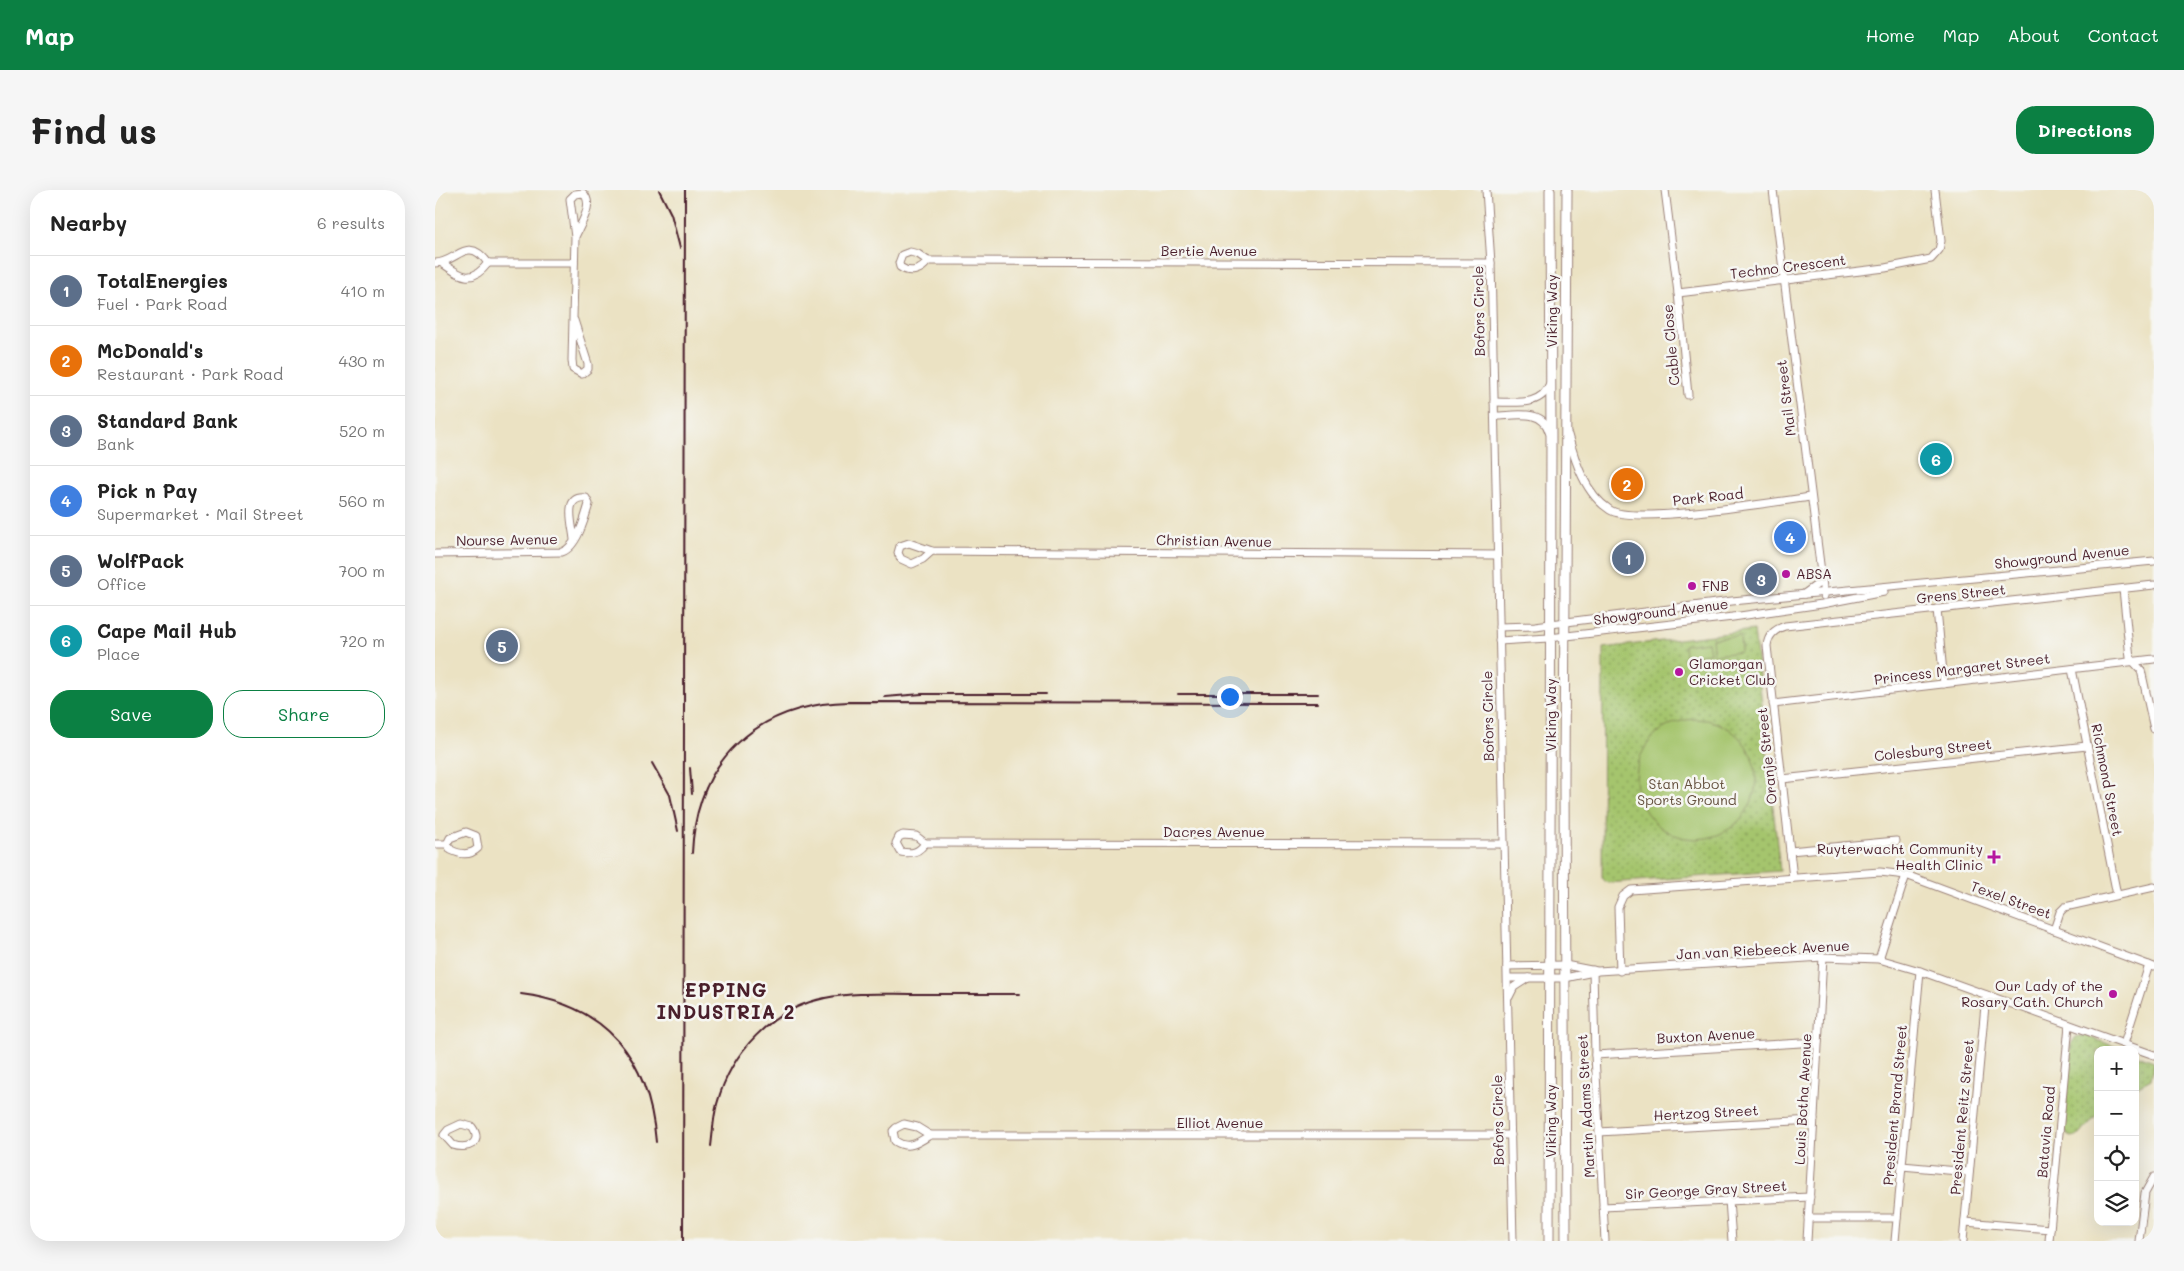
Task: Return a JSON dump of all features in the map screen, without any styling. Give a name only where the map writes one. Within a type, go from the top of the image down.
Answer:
[{"type":"main road","name":"Viking Way","points":[[1549,1241],[1550,190]]},
{"type":"main road","name":"Viking Way","points":[[1566,1241],[1565,425],[1567,190]]},
{"type":"street","name":"Bofors Circle","points":[[1486,190],[1489,211],[1495,416],[1513,1241]]},
{"type":"street","points":[[1665,190],[1678,292]]},
{"type":"street","name":"Mail Street","points":[[1773,190],[1825,604]]},
{"type":"street","name":"Techno Crescent","points":[[1678,292],[1885,268],[1931,259],[1939,252],[1941,241],[1935,190]]},
{"type":"street","points":[[574,320],[588,364],[588,369],[582,374],[575,372],[572,365],[575,237],[570,199],[575,194],[583,194],[588,199],[588,206],[575,237]]},
{"type":"street","points":[[438,263],[469,250],[477,252],[488,263],[574,263]]},
{"type":"street","name":"Bertie Avenue","points":[[928,261],[1491,263]]},
{"type":"street","points":[[438,263],[462,276],[470,277],[475,276],[488,263]]},
{"type":"street","name":"Cable Close","points":[[1678,292],[1688,395]]},
{"type":"street","points":[[1494,402],[1537,400],[1545,393],[1551,378]]},
{"type":"street","points":[[1495,416],[1538,417],[1547,424],[1551,440]]},
{"type":"street","name":"Park Road","points":[[1565,425],[1574,458],[1594,495],[1609,510],[1625,516],[1646,516],[1811,497]]},
{"type":"street","name":"Nourse Avenue","points":[[435,554],[562,552],[569,548],[574,540],[589,504],[586,498],[579,497],[573,500],[570,505],[574,540]]},
{"type":"street","name":"Christian Avenue","points":[[932,551],[1497,555]]},
{"type":"street","name":"Showground Avenue","points":[[1499,627],[1549,624],[1732,601],[1824,594],[2154,561]]},
{"type":"street","points":[[1802,596],[1823,581]]},
{"type":"street","name":"Showground Avenue","points":[[1499,641],[1549,638],[1825,604],[1913,585]]},
{"type":"street","name":"Grens Street","points":[[1772,633],[1785,626],[2154,585]]},
{"type":"street","points":[[2123,589],[2131,658],[2141,670],[2154,729]]},
{"type":"street","points":[[1937,609],[1943,684]]},
{"type":"street","name":"Oranje Street","points":[[1772,633],[1767,646],[1793,878]]},
{"type":"street","name":"Princess Margaret Street","points":[[1773,704],[2154,659]]},
{"type":"street","name":"Richmond Street","points":[[2072,669],[2117,895]]},
{"type":"street","name":"Colesburg Street","points":[[1782,779],[2087,746]]},
{"type":"street","points":[[1790,851],[1896,841]]},
{"type":"street","name":"Dacres Avenue","points":[[925,843],[1504,844]]},
{"type":"street","points":[[435,844],[447,844]]},
{"type":"street","name":"Texel Street","points":[[1620,970],[1618,910],[1621,900],[1629,891],[1639,888],[1880,872],[1907,875],[2152,966]]},
{"type":"street","points":[[1879,959],[1907,875]]},
{"type":"street","points":[[2054,930],[2060,912],[2065,907],[2154,887]]},
{"type":"street","name":"Jan van Riebeeck Avenue","points":[[1508,978],[1565,978],[1594,971],[1823,957],[1879,959],[1920,971],[2154,1055]]},
{"type":"street","name":"Louis Botha Avenue","points":[[1807,1241],[1823,957]]},
{"type":"street","name":"Jan van Riebeeck Avenue","points":[[1507,966],[1565,966],[1594,971]]},
{"type":"street","points":[[2124,1044],[2152,966]]},
{"type":"street","name":"Martin Adams Street","points":[[1594,971],[1595,1055],[1605,1241]]},
{"type":"street","name":"President Brand Street","points":[[1895,1241],[1920,971]]},
{"type":"street","points":[[1508,999],[1515,988],[1528,978]]},
{"type":"street","name":"President Reitz Street","points":[[1963,1241],[1987,995]]},
{"type":"street","name":"Batavia Road","points":[[2049,1241],[2069,1024]]},
{"type":"street","name":"Buxton Avenue","points":[[1595,1055],[1818,1042]]},
{"type":"street","name":"Hertzog Street","points":[[1599,1132],[1814,1120]]},
{"type":"street","points":[[904,1124],[917,1127],[930,1135],[914,1144],[905,1146],[895,1141],[893,1131],[904,1124]]},
{"type":"street","points":[[435,1136],[444,1135],[454,1127],[467,1125],[472,1127],[476,1136],[473,1145],[463,1147],[448,1142],[444,1135]]},
{"type":"street","name":"Elliot Avenue","points":[[930,1135],[1511,1135]]},
{"type":"street","points":[[1902,1166],[1969,1172]]},
{"type":"street","points":[[2139,1241],[2145,1193],[2154,1176]]},
{"type":"street","name":"Sir George Gray Street","points":[[1603,1207],[1810,1197]]},
{"type":"street","points":[[1729,1200],[1732,1241]]},
{"type":"street","points":[[1809,1218],[1897,1218]]},
{"type":"street","points":[[1965,1222],[2050,1229]]},
{"type":"green space","name":"Stan Abbot Sports Ground","points":[[1754,630],[1780,871],[1607,883],[1602,878],[1603,648]]},
{"type":"green space","points":[[1740,636],[1741,652],[1714,655],[1712,639]]},
{"type":"green space","points":[[1708,642],[1710,653],[1685,656],[1684,645]]},
{"type":"green space","points":[[1696,719],[1708,720],[1719,724],[1729,729],[1738,737],[1746,746],[1751,756],[1755,767],[1755,791],[1751,802],[1746,812],[1738,821],[1729,829],[1719,834],[1708,838],[1696,839],[1684,838],[1673,834],[1663,829],[1654,821],[1646,812],[1641,802],[1637,791],[1636,779],[1637,767],[1641,756],[1646,746],[1654,737],[1663,729],[1673,724],[1684,720]]},
{"type":"green space","points":[[2084,1035],[2113,1046],[2094,1046],[2094,1118],[2080,1135],[2072,1137],[2067,1135],[2064,1127],[2071,1044],[2076,1037]]},
{"type":"green space","points":[[2139,1055],[2154,1061],[2151,1079],[2139,1086]]},
{"type":"railway","points":[[659,190],[671,214],[680,248]]},
{"type":"railway","points":[[683,1241],[685,190]]},
{"type":"railway","points":[[885,697],[922,694],[1046,694]]},
{"type":"railway","points":[[1178,694],[1318,694]]},
{"type":"railway","points":[[692,853],[696,820],[705,790],[719,765],[738,743],[760,726],[786,713],[816,705],[849,702],[1318,703]]},
{"type":"railway","points":[[652,763],[670,795],[678,831]]},
{"type":"railway","points":[[690,768],[692,794]]},
{"type":"railway","points":[[521,994],[551,1000],[577,1010],[600,1024],[618,1041],[633,1062],[644,1085],[652,1112],[656,1142]]},
{"type":"railway","points":[[711,1146],[717,1104],[723,1085],[732,1067],[756,1036],[787,1012],[825,998],[847,995],[1019,994]]},
{"type":"place","name":"Cape Mail Hub","points":[[1936,459]]},
{"type":"place","name":"McDonald's","points":[[1627,484]]},
{"type":"place","name":"Pick n Pay","points":[[1790,537]]},
{"type":"place","name":"TotalEnergies","points":[[1628,558]]},
{"type":"place","name":"ABSA","points":[[1786,574]]},
{"type":"place","name":"Standard Bank","points":[[1761,579]]},
{"type":"place","name":"FNB","points":[[1692,586]]},
{"type":"place","name":"WolfPack","points":[[502,646]]},
{"type":"place","name":"Glamorgan Cricket Club","points":[[1679,672]]},
{"type":"place","name":"Ruyterwacht Community Health Clinic","points":[[1994,857]]},
{"type":"place","name":"Our Lady of the Rosary Cath. Church","points":[[2113,994]]},
{"type":"district","name":"EPPING INDUSTRIA 2","points":[[726,1001]]}]
